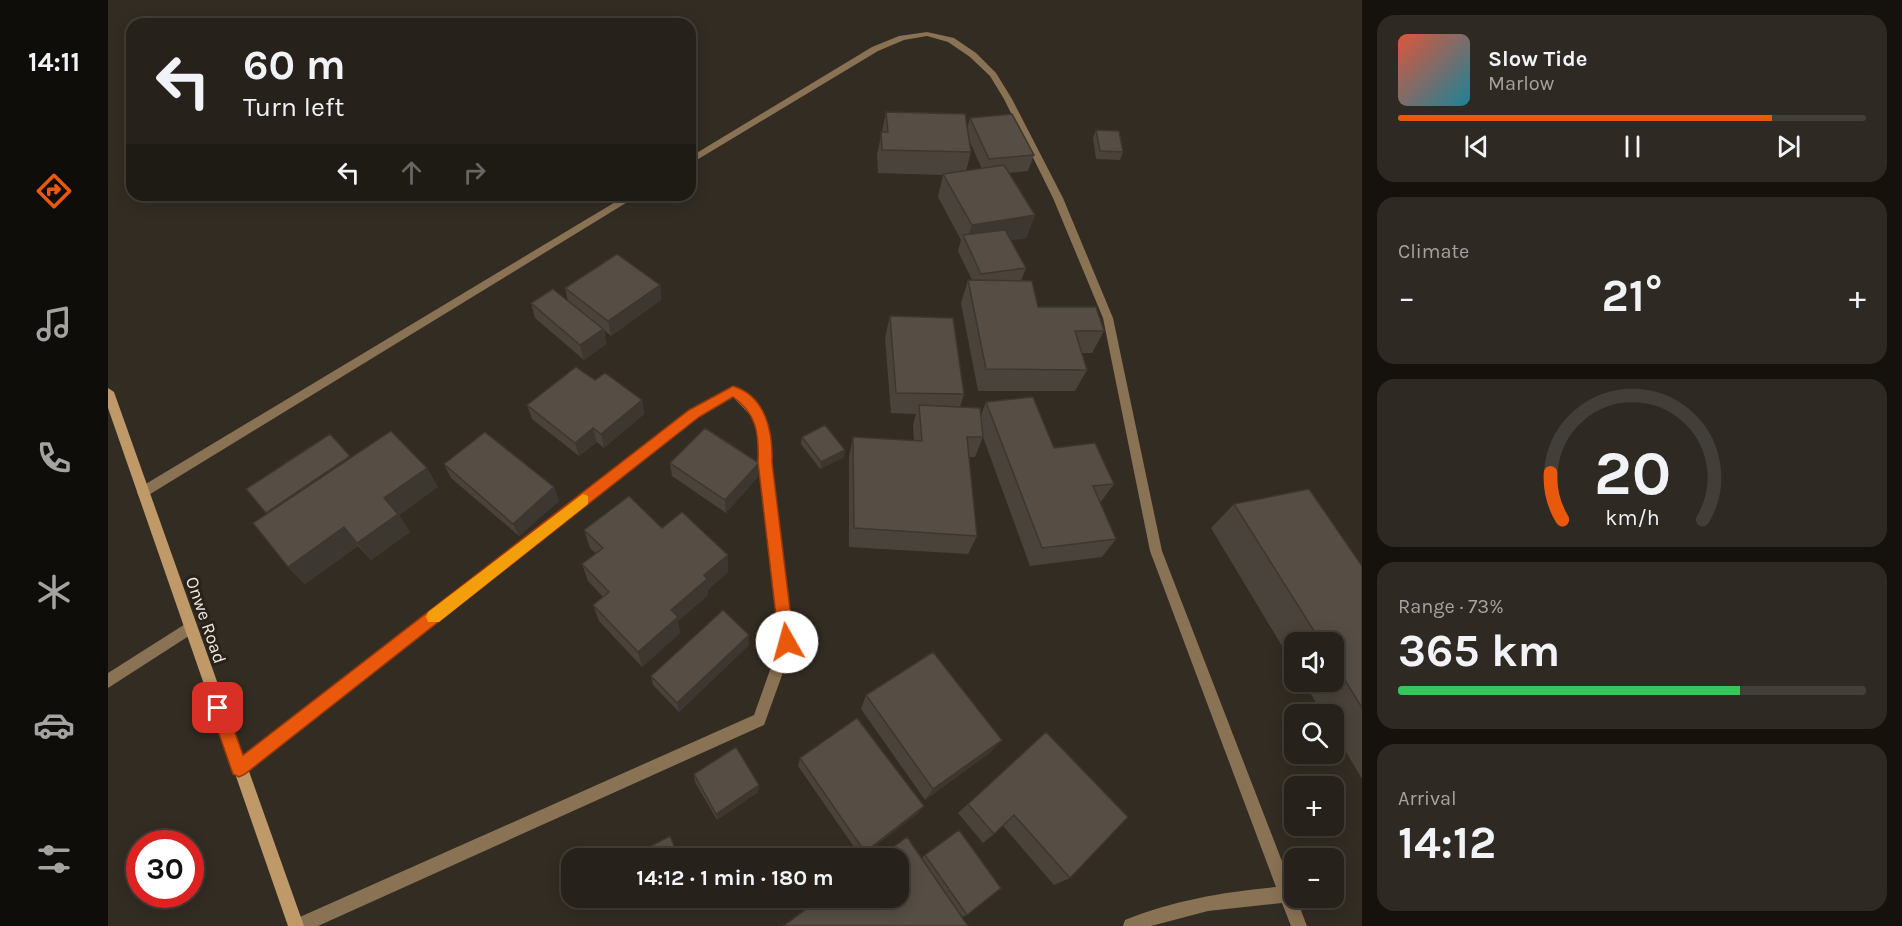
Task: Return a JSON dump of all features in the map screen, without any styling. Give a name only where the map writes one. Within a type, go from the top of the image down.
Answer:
[{"type":"main road","name":"Onwe Road","points":[[108,392],[189,627],[297,926]]},
{"type":"street","points":[[696,157],[875,49],[902,38],[927,34],[951,40],[973,55],[993,75],[1008,99],[1058,198],[1108,318],[1156,551],[1284,884]]},
{"type":"street","points":[[143,492],[623,201]]},
{"type":"street","points":[[239,768],[694,414],[733,391],[746,399],[760,418],[766,439],[765,462],[787,642],[759,720],[297,926]]},
{"type":"street","points":[[108,681],[189,627]]},
{"type":"street","points":[[1131,926],[1148,918],[1206,902],[1284,894]]},
{"type":"street","points":[[1293,908],[1299,926]]},
{"type":"building","points":[[886,112],[965,114],[971,152],[882,150],[881,132],[888,132]]},
{"type":"building","points":[[1012,114],[1034,155],[989,159],[970,118]]},
{"type":"building","points":[[1096,130],[1119,131],[1123,152],[1100,151]]},
{"type":"building","points":[[1004,165],[1035,215],[972,225],[943,174]]},
{"type":"building","points":[[1005,230],[1026,268],[981,274],[963,235]]},
{"type":"building","points":[[617,254],[660,285],[608,321],[565,288]]},
{"type":"building","points":[[968,280],[1032,281],[1038,307],[1096,307],[1104,331],[1075,331],[1087,370],[986,369]]},
{"type":"building","points":[[553,289],[603,329],[580,345],[531,303]]},
{"type":"building","points":[[890,316],[953,318],[964,394],[896,393]]},
{"type":"building","points":[[576,367],[595,380],[605,373],[642,400],[601,434],[593,428],[575,443],[527,405]]},
{"type":"building","points":[[1033,397],[1054,448],[1095,443],[1114,484],[1093,486],[1116,539],[1042,548],[986,402]]},
{"type":"building","points":[[919,405],[980,408],[983,437],[967,437],[977,536],[854,528],[853,437],[922,441]]},
{"type":"building","points":[[825,425],[845,450],[821,462],[802,437]]},
{"type":"building","points":[[705,428],[759,463],[725,500],[670,463]]},
{"type":"building","points":[[391,431],[427,468],[384,498],[398,514],[357,543],[344,527],[288,567],[253,523]]},
{"type":"building","points":[[485,432],[554,487],[513,524],[444,464]]},
{"type":"building","points":[[330,434],[350,456],[266,513],[246,489]]},
{"type":"building","points":[[1309,489],[1362,566],[1362,708],[1344,678],[1344,632],[1315,632],[1234,504]]},
{"type":"building","points":[[629,496],[662,528],[682,512],[728,555],[704,575],[707,579],[671,610],[678,617],[638,652],[593,605],[609,592],[582,564],[603,548],[584,530]]},
{"type":"building","points":[[723,610],[749,635],[677,703],[651,676]]},
{"type":"building","points":[[933,652],[1002,740],[933,789],[866,695]]},
{"type":"building","points":[[857,718],[924,806],[870,848],[862,848],[800,758]]},
{"type":"building","points":[[1046,732],[1128,817],[1070,878],[1014,815],[994,834],[968,804]]},
{"type":"building","points":[[736,747],[759,785],[716,814],[694,774]]},
{"type":"building","points":[[959,830],[1001,888],[967,915],[925,855]]},
{"type":"building","points":[[670,836],[675,848],[647,848]]},
{"type":"building","points":[[907,837],[968,926],[783,926],[808,908],[909,908],[909,848],[892,848]]},
{"type":"slow traffic","points":[[433,617],[583,500]]},
{"type":"route","points":[[218,708],[239,768],[694,414],[733,391],[746,399],[760,418],[766,439],[765,462],[787,642]]}]
